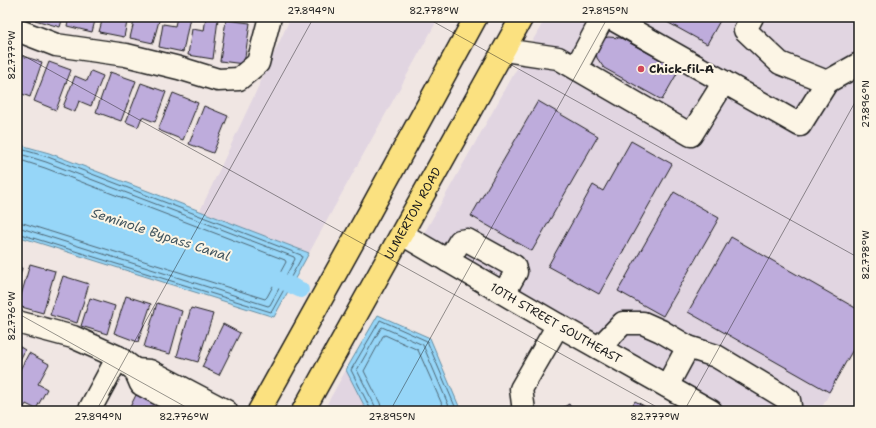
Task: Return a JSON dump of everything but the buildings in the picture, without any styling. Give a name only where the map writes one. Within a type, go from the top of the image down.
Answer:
[{"type":"main road","points":[[258,411],[476,17]]},
{"type":"main road","name":"ULMERTON ROAD","points":[[303,411],[522,17]]},
{"type":"street","points":[[17,30],[56,45],[126,55],[179,68],[218,80],[239,79],[258,63],[270,17]]},
{"type":"street","points":[[576,68],[603,17]]},
{"type":"street","points":[[609,17],[800,125],[827,82],[859,64]]},
{"type":"street","points":[[752,17],[745,30],[780,62],[827,82]]},
{"type":"street","points":[[504,50],[558,58],[691,135],[724,82]]},
{"type":"street","name":"10TH STREET SOUTHEAST","points":[[402,234],[448,262],[711,411]]},
{"type":"street","points":[[448,262],[460,241],[467,240],[514,266],[516,272],[504,294]]},
{"type":"street","points":[[17,322],[73,337],[126,364],[150,371],[226,411]]},
{"type":"street","points":[[599,348],[623,323],[643,323],[661,331],[688,347],[716,356],[789,400],[790,406],[787,411]]},
{"type":"street","points":[[524,411],[521,389],[558,324]]},
{"type":"street","points":[[666,386],[688,347]]},
{"type":"street","points":[[89,411],[126,364]]},
{"type":"street","points":[[126,364],[141,384],[191,411]]},
{"type":"shaded area","points":[[291,17],[439,17],[309,253],[200,211]]},
{"type":"shaded area","points":[[546,17],[859,17],[859,338],[820,411],[727,411],[422,237]]},
{"type":"shaded area","points":[[346,370],[367,411],[323,411]]},
{"type":"water","points":[[17,144],[49,153],[309,253],[274,317],[17,236]]},
{"type":"water","points":[[378,315],[430,338],[461,411],[367,411],[346,370]]},
{"type":"waterway","name":"Seminole Bypass Canal","points":[[271,276],[301,290]]},
{"type":"place","name":"Chick-fil-A","points":[[641,69]]}]
